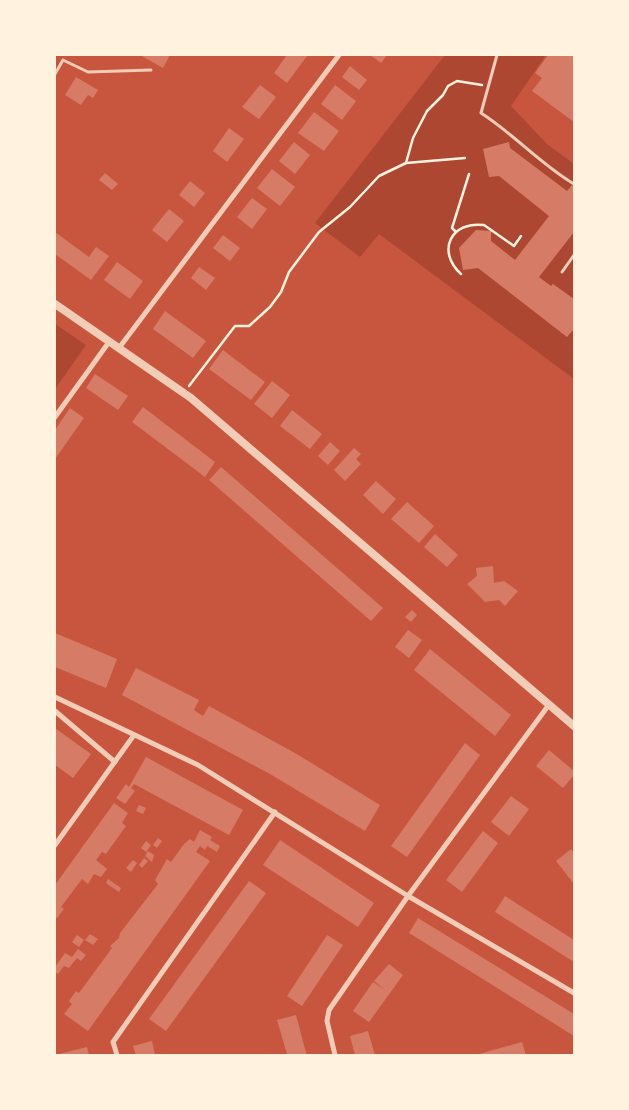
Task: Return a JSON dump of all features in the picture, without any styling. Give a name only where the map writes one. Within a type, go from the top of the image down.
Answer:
[{"type":"street","points":[[119,348],[339,55]]},
{"type":"street","points":[[55,304],[184,393],[548,706],[574,726]]},
{"type":"street","points":[[55,417],[109,342]]},
{"type":"street","points":[[55,697],[198,765],[408,896],[574,992]]},
{"type":"street","points":[[335,1055],[327,1021],[329,1010],[408,896],[548,706]]},
{"type":"street","points":[[55,711],[115,762]]},
{"type":"street","points":[[55,846],[134,735]]},
{"type":"street","points":[[117,1055],[113,1042],[275,812]]},
{"type":"lane","points":[[498,55],[481,113],[501,126],[554,173],[574,184]]},
{"type":"lane","points":[[55,74],[63,60],[88,72],[151,70]]},
{"type":"lane","points":[[562,272],[574,255]]},
{"type":"path","points":[[406,163],[413,138],[427,112],[452,82],[467,82],[489,86]]},
{"type":"path","points":[[184,393],[235,326],[249,326],[270,307],[281,292],[288,272],[319,232],[350,206],[379,176],[406,163],[465,158]]},
{"type":"path","points":[[455,231],[452,228],[469,174]]},
{"type":"path","points":[[460,274],[453,267],[448,251],[451,236],[455,231],[464,227],[484,224],[514,246],[521,236]]},
{"type":"shaded area","points":[[445,55],[546,55],[511,106],[547,144],[574,164],[574,379],[379,234],[360,257],[315,223]]},
{"type":"shaded area","points":[[55,324],[86,345],[55,389]]},
{"type":"building","points":[[140,55],[170,55],[163,68]]},
{"type":"building","points":[[287,55],[307,56],[287,83],[274,73]]},
{"type":"building","points":[[370,55],[387,55],[381,63]]},
{"type":"building","points":[[548,55],[574,55],[574,122],[532,91],[542,78],[535,73]]},
{"type":"building","points":[[350,66],[367,80],[359,90],[342,77]]},
{"type":"building","points":[[76,77],[98,90],[93,98],[88,95],[81,105],[65,95]]},
{"type":"building","points":[[260,85],[276,97],[259,119],[242,107]]},
{"type":"building","points":[[335,85],[356,101],[342,120],[321,104]]},
{"type":"building","points":[[314,112],[339,131],[324,151],[298,133]]},
{"type":"building","points":[[229,128],[244,139],[227,162],[213,151]]},
{"type":"building","points":[[294,142],[310,155],[295,174],[279,161]]},
{"type":"building","points":[[509,142],[510,148],[567,191],[572,185],[574,187],[574,232],[539,277],[551,286],[553,284],[574,299],[574,329],[567,337],[478,268],[463,270],[459,248],[476,230],[491,231],[491,241],[515,260],[549,216],[499,176],[489,177],[483,149]]},
{"type":"building","points":[[272,169],[295,187],[280,206],[257,188]]},
{"type":"building","points":[[105,173],[118,184],[112,190],[99,180]]},
{"type":"building","points":[[190,181],[205,193],[194,207],[179,195]]},
{"type":"building","points":[[252,198],[267,209],[252,229],[237,217]]},
{"type":"building","points":[[169,209],[184,221],[167,242],[152,230]]},
{"type":"building","points":[[55,232],[89,257],[96,247],[109,256],[91,280],[55,254]]},
{"type":"building","points":[[223,235],[240,248],[230,261],[213,248]]},
{"type":"building","points":[[117,262],[143,281],[130,299],[104,280]]},
{"type":"building","points":[[199,267],[215,278],[206,290],[191,278]]},
{"type":"building","points":[[165,311],[206,341],[193,358],[153,329]]},
{"type":"building","points":[[223,350],[265,382],[251,400],[209,369]]},
{"type":"building","points":[[95,374],[128,396],[118,410],[86,388]]},
{"type":"building","points":[[272,381],[290,395],[272,418],[254,404]]},
{"type":"building","points":[[143,407],[215,462],[205,477],[132,422]]},
{"type":"building","points":[[70,408],[84,418],[55,459],[55,430]]},
{"type":"building","points":[[292,410],[322,434],[310,449],[280,426]]},
{"type":"building","points":[[330,442],[340,451],[328,465],[318,456]]},
{"type":"building","points":[[354,448],[361,454],[356,459],[361,464],[345,481],[334,470]]},
{"type":"building","points":[[221,467],[383,608],[371,621],[209,480]]},
{"type":"building","points":[[376,481],[396,499],[383,514],[363,495]]},
{"type":"building","points":[[407,502],[434,526],[419,543],[391,519]]},
{"type":"building","points":[[435,534],[458,555],[447,567],[424,547]]},
{"type":"building","points":[[493,566],[494,583],[504,581],[518,591],[505,606],[499,600],[485,602],[467,584],[477,576],[476,568]]},
{"type":"building","points":[[412,610],[417,615],[411,622],[405,617]]},
{"type":"building","points":[[408,630],[422,640],[409,658],[395,647]]},
{"type":"building","points":[[55,633],[117,659],[106,688],[55,667]]},
{"type":"building","points":[[430,649],[511,715],[495,736],[414,670]]},
{"type":"building","points":[[136,668],[199,700],[194,710],[203,716],[209,706],[295,753],[380,805],[365,831],[270,774],[122,695]]},
{"type":"building","points":[[55,728],[91,754],[73,778],[55,765]]},
{"type":"building","points":[[465,743],[480,755],[407,857],[391,846]]},
{"type":"building","points":[[549,750],[574,771],[574,775],[563,788],[536,766]]},
{"type":"building","points":[[146,757],[243,810],[229,835],[134,784],[131,788],[135,791],[125,804],[116,798],[126,784],[129,787]]},
{"type":"building","points":[[511,796],[529,809],[509,836],[491,822]]},
{"type":"building","points":[[114,803],[128,813],[122,823],[126,826],[106,854],[102,852],[96,860],[107,869],[101,877],[94,874],[88,884],[82,879],[61,907],[64,909],[57,918],[55,917],[55,885]]},
{"type":"building","points":[[139,805],[146,808],[143,814],[136,811]]},
{"type":"building","points":[[200,830],[212,837],[210,840],[220,846],[217,852],[207,846],[205,850],[200,846],[196,852],[210,861],[88,1031],[64,1014],[72,1004],[69,1001],[76,991],[79,993],[112,948],[110,946],[119,938],[120,933],[158,884],[155,880],[167,859],[171,862],[190,839],[194,842]]},
{"type":"building","points":[[483,831],[498,843],[462,892],[446,880]]},
{"type":"building","points":[[158,838],[162,841],[157,848],[153,845]]},
{"type":"building","points":[[280,840],[374,903],[358,927],[263,865]]},
{"type":"building","points":[[146,841],[151,845],[146,852],[141,848]]},
{"type":"building","points":[[571,849],[574,853],[574,884],[556,861]]},
{"type":"building","points":[[148,851],[154,855],[152,862],[145,856]]},
{"type":"building","points":[[144,858],[148,861],[142,868],[139,865]]},
{"type":"building","points":[[133,860],[137,863],[131,872],[126,868]]},
{"type":"building","points":[[108,879],[121,888],[119,892],[106,883]]},
{"type":"building","points":[[249,881],[266,893],[166,1031],[149,1019]]},
{"type":"building","points":[[505,896],[574,940],[574,962],[495,912]]},
{"type":"building","points":[[418,918],[574,1014],[574,1036],[409,933]]},
{"type":"building","points":[[90,934],[98,939],[93,945],[85,940]]},
{"type":"building","points":[[77,935],[84,940],[79,947],[72,942]]},
{"type":"building","points":[[327,935],[343,945],[302,1006],[287,996]]},
{"type":"building","points":[[78,949],[86,955],[81,961],[77,958],[69,968],[64,966],[58,974],[55,972],[55,967],[65,953],[72,957]]},
{"type":"building","points":[[389,964],[403,975],[369,1022],[353,1011],[373,982],[385,990],[374,981]]},
{"type":"building","points":[[296,1015],[307,1055],[287,1054],[277,1020]]},
{"type":"building","points":[[368,1031],[375,1055],[355,1055],[350,1036]]},
{"type":"building","points":[[152,1041],[155,1055],[136,1055],[133,1046]]},
{"type":"building","points":[[522,1042],[526,1055],[479,1055],[479,1054]]},
{"type":"building","points":[[87,1047],[89,1055],[59,1055],[59,1054]]}]
